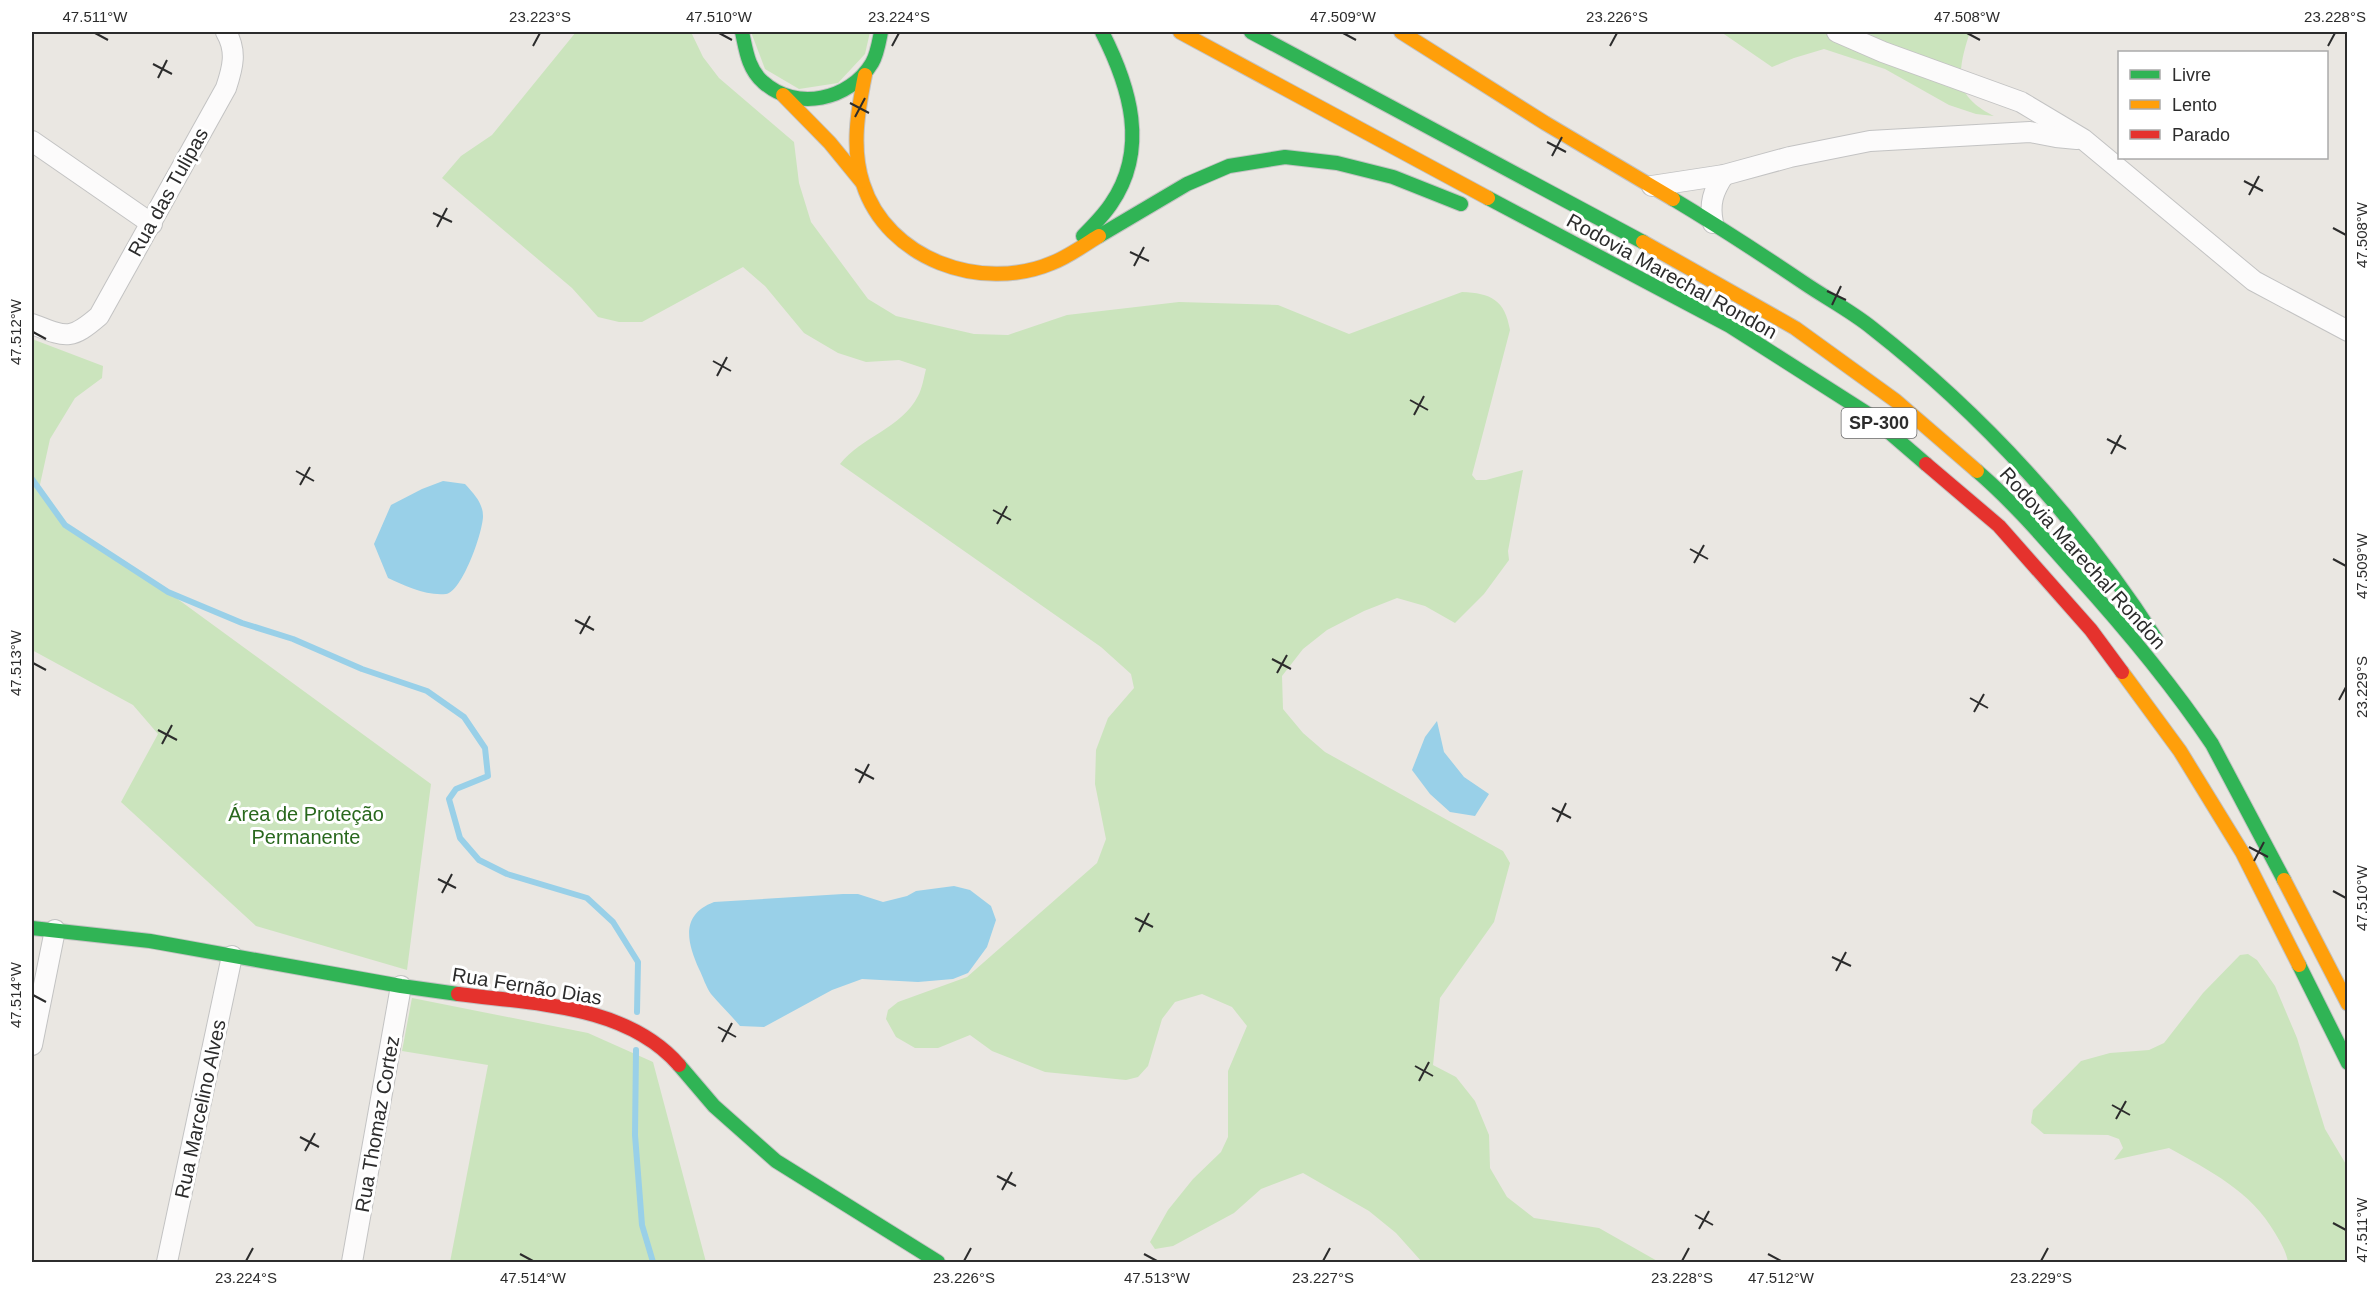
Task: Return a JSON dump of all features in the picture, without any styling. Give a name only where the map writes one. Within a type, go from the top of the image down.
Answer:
[{"type":"main road","points":[[742,32],[742,43],[749,64],[764,82],[783,95],[830,143],[862,182]]},
{"type":"main road","points":[[783,95],[804,101],[827,99],[848,90],[865,75],[874,60],[881,32]]},
{"type":"main road","points":[[1064,258],[1113,201],[1134,151],[1134,125],[1127,88],[1102,32]]},
{"type":"main road","name":"Rodovia Marechal Rondon","points":[[1180,32],[1624,272],[1730,326],[1868,414],[1999,526],[2091,630],[2180,751],[2242,852],[2348,1063]]},
{"type":"main road","name":"Rodovia Marechal Rondon","points":[[1251,32],[1618,227],[1795,328],[1896,400],[2009,499],[2125,628],[2212,744],[2348,1004]]},
{"type":"main road","points":[[1401,32],[1545,123],[1713,223],[1871,327],[1946,392],[2053,499],[2123,588],[2161,648]]},
{"type":"main road","points":[[865,75],[858,115],[857,148],[862,182],[871,204],[885,224],[906,244],[930,258],[957,269],[982,274],[1005,275],[1029,272],[1064,258],[1188,184],[1229,166],[1285,157],[1337,163],[1393,177],[1469,208]]},
{"type":"main road","points":[[1503,221],[1624,272]]},
{"type":"main road","points":[[2174,668],[2212,744]]},
{"type":"main road","name":"Rua Fernão Dias","points":[[32,928],[150,941],[401,986],[581,1011],[622,1023],[648,1037],[672,1057],[714,1106],[776,1161],[938,1263]]},
{"type":"street","points":[[1837,32],[2021,102],[2083,139],[2254,281],[2348,331]]},
{"type":"street","name":"Rua das Tulipas","points":[[32,324],[60,335],[81,332],[99,316],[226,88],[234,65],[229,37]]},
{"type":"street","points":[[1652,186],[1724,175],[1790,157],[1870,141],[2030,132],[2083,139]]},
{"type":"street","points":[[32,141],[152,224]]},
{"type":"street","points":[[1713,223],[1711,202],[1713,192],[1724,175]]},
{"type":"street","points":[[32,1045],[55,930]]},
{"type":"street","name":"Rua Marcelino Alves","points":[[167,1263],[232,956]]},
{"type":"street","name":"Rua Thomaz Cortez","points":[[352,1263],[401,986]]},
{"type":"green space","points":[[576,32],[691,32],[703,57],[719,78],[794,142],[799,183],[811,222],[868,299],[896,316],[974,334],[1008,335],[1067,315],[1179,302],[1278,305],[1349,334],[1462,292],[1481,294],[1495,300],[1500,305],[1508,320],[1510,330],[1472,475],[1476,480],[1486,480],[1523,470],[1508,551],[1509,560],[1484,594],[1455,623],[1425,606],[1397,598],[1364,611],[1327,630],[1303,649],[1282,676],[1283,709],[1303,733],[1325,752],[1503,851],[1510,863],[1494,922],[1440,998],[1433,1065],[1456,1077],[1475,1101],[1489,1135],[1490,1168],[1507,1197],[1534,1218],[1599,1228],[1659,1262],[1422,1262],[1396,1233],[1369,1211],[1303,1173],[1261,1189],[1234,1213],[1173,1246],[1155,1249],[1150,1242],[1168,1210],[1193,1179],[1221,1152],[1228,1137],[1228,1071],[1247,1026],[1232,1007],[1202,994],[1175,1002],[1162,1019],[1148,1066],[1138,1077],[1126,1080],[1045,1072],[992,1051],[970,1035],[938,1048],[915,1048],[896,1037],[886,1019],[888,1010],[898,1002],[967,977],[1097,863],[1106,839],[1095,784],[1096,750],[1108,718],[1134,688],[1131,674],[1101,647],[840,464],[859,446],[892,424],[911,407],[923,383],[926,369],[899,360],[866,362],[838,353],[804,333],[765,286],[743,267],[642,322],[619,322],[598,317],[572,288],[442,178],[461,156],[492,135]]},
{"type":"green space","points":[[751,32],[870,32],[865,54],[838,83],[799,89],[765,69]]},
{"type":"green space","points":[[1721,32],[1970,32],[1961,67],[1961,82],[1968,97],[1994,116],[1976,114],[1949,105],[1885,69],[1824,49],[1772,67]]},
{"type":"green space","name":"Área de Proteção Permanente","points":[[32,339],[103,366],[102,378],[75,398],[50,439],[39,489],[65,525],[168,592],[431,784],[407,970],[256,926],[121,802],[158,734],[133,705],[32,650]]},
{"type":"green space","points":[[2248,954],[2257,960],[2275,986],[2297,1038],[2325,1129],[2347,1166],[2347,1262],[2288,1262],[2277,1237],[2254,1205],[2228,1183],[2169,1148],[2114,1160],[2123,1148],[2119,1139],[2108,1135],[2044,1134],[2031,1123],[2033,1110],[2081,1061],[2110,1053],[2149,1050],[2164,1043],[2203,993],[2240,955]]},
{"type":"green space","points":[[412,998],[588,1033],[653,1062],[706,1262],[450,1262],[488,1065],[402,1051]]},
{"type":"water","points":[[443,481],[465,484],[480,503],[483,516],[476,547],[465,573],[452,591],[438,594],[416,590],[388,578],[374,544],[391,505]]},
{"type":"water","points":[[1437,721],[1444,752],[1464,777],[1489,794],[1475,816],[1450,812],[1430,794],[1412,770],[1425,737]]},
{"type":"water","points":[[954,886],[970,890],[991,906],[996,920],[987,947],[968,973],[953,979],[918,982],[862,979],[832,990],[764,1027],[740,1026],[714,998],[699,969],[692,949],[689,930],[691,922],[696,914],[714,902],[858,894],[883,902],[907,896],[916,891]]},
{"type":"waterway","points":[[32,479],[65,525],[168,592],[242,623],[293,639],[362,669],[427,691],[464,717],[485,748],[488,776],[456,789],[449,799],[460,838],[479,860],[507,874],[587,898],[613,922],[638,962],[637,1012]]},
{"type":"waterway","points":[[636,1050],[635,1135],[642,1225],[653,1262]]},
{"type":"traffic: fast","points":[[742,32],[748,59],[758,77],[776,91],[791,97],[806,99],[822,98],[837,93],[862,76],[874,60],[881,32]]},
{"type":"traffic: fast","points":[[1083,236],[1108,208],[1123,183],[1130,162],[1132,140],[1127,96],[1121,74],[1102,32]]},
{"type":"traffic: fast","points":[[1251,32],[1643,242]]},
{"type":"traffic: fast","points":[[1099,236],[1187,184],[1229,166],[1285,157],[1337,163],[1393,177],[1461,204]]},
{"type":"traffic: fast","points":[[1488,198],[1730,326],[1868,414],[1926,464]]},
{"type":"traffic: fast","points":[[1673,199],[1864,322],[1952,396],[2027,472],[2062,512],[2127,596],[2156,639]]},
{"type":"traffic: fast","points":[[1977,471],[2028,520],[2093,593],[2180,699],[2212,744],[2284,880]]},
{"type":"traffic: fast","points":[[32,928],[150,941],[458,994]]},
{"type":"traffic: fast","points":[[2299,965],[2348,1063]]},
{"type":"traffic: fast","points":[[679,1065],[714,1106],[776,1161],[938,1262]]},
{"type":"traffic: slow","points":[[1180,32],[1488,198]]},
{"type":"traffic: slow","points":[[1401,32],[1545,123],[1673,199]]},
{"type":"traffic: slow","points":[[865,75],[858,115],[859,170],[875,210],[893,232],[915,250],[940,263],[967,271],[996,274],[1024,271],[1052,263],[1099,236]]},
{"type":"traffic: slow","points":[[783,95],[830,143],[861,181]]},
{"type":"traffic: slow","points":[[1643,242],[1795,328],[1896,401],[1977,471]]},
{"type":"traffic: slow","points":[[2122,672],[2180,751],[2242,852],[2299,965]]},
{"type":"traffic: slow","points":[[2284,880],[2348,1004]]},
{"type":"traffic: jam","points":[[1926,464],[1999,526],[2091,630],[2122,672]]},
{"type":"traffic: jam","points":[[458,994],[546,1005],[605,1018],[633,1030],[657,1045],[679,1065]]}]
